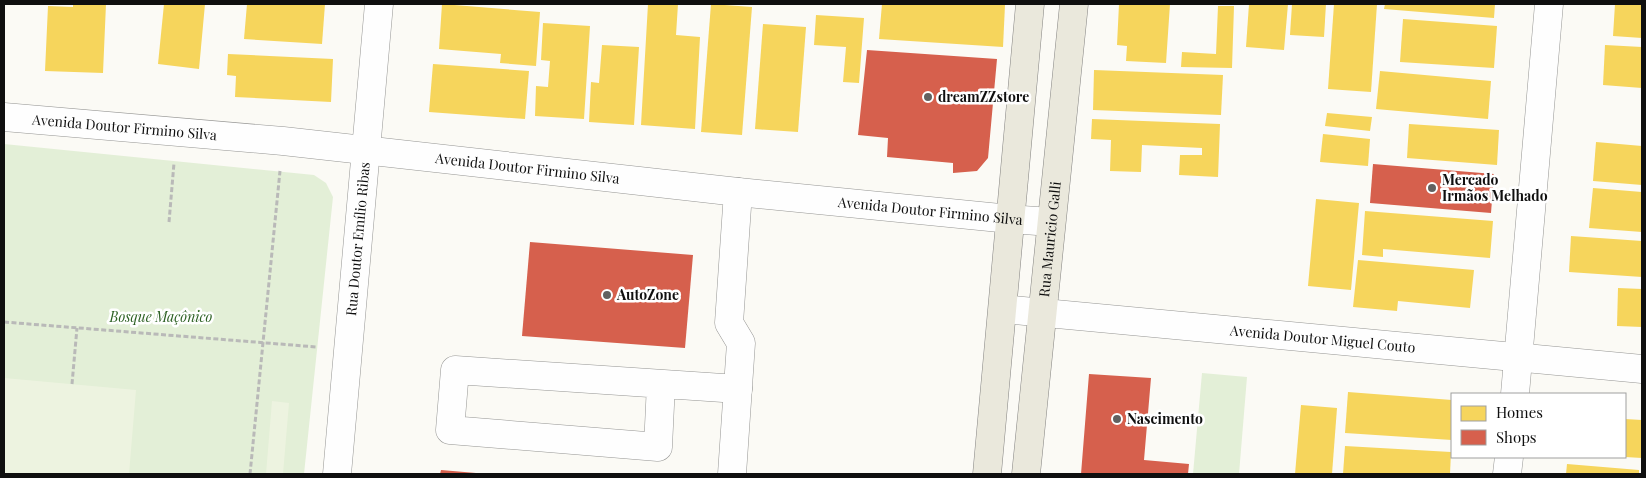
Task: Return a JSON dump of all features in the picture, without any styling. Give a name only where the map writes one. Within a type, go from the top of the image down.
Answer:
[{"type":"main road","points":[[987,474],[1030,4]]},
{"type":"main road","name":"Rua Mauricio Galli","points":[[1026,474],[1074,4]]},
{"type":"street","name":"Rua Doutor Emílio Ribas","points":[[337,474],[379,4]]},
{"type":"street","points":[[1515,393],[1549,4]]},
{"type":"street","name":"Avenida Doutor Firmino Silva","points":[[4,117],[283,141],[738,192],[1051,222]]},
{"type":"street","points":[[732,474],[741,343],[729,323],[738,192]]},
{"type":"street","name":"Avenida Doutor Miguel Couto","points":[[1003,309],[1642,370]]},
{"type":"street","points":[[661,384],[658,447],[450,430],[455,370],[738,389]]},
{"type":"street","points":[[1507,474],[1509,458]]},
{"type":"path","points":[[169,222],[176,132]]},
{"type":"path","points":[[250,474],[283,141]]},
{"type":"path","points":[[4,322],[349,350]]},
{"type":"path","points":[[72,384],[77,328]]},
{"type":"green space","name":"Bosque Maçônico","points":[[4,144],[314,175],[326,183],[333,197],[304,474],[4,474]]},
{"type":"green space","points":[[1202,373],[1247,377],[1239,474],[1193,474]]},
{"type":"green space","points":[[4,378],[136,390],[129,474],[4,474]]},
{"type":"green space","points":[[272,401],[289,403],[283,474],[266,474]]},
{"type":"building: Homes","points":[[73,4],[106,4],[103,73],[45,71],[48,6],[73,7]]},
{"type":"building: Homes","points":[[164,4],[205,4],[199,69],[158,64]]},
{"type":"building: Homes","points":[[247,4],[325,4],[322,44],[244,39]]},
{"type":"building: Homes","points":[[442,4],[540,12],[536,66],[500,63],[501,54],[439,49]]},
{"type":"building: Homes","points":[[648,4],[678,4],[676,35],[700,37],[695,129],[641,125]]},
{"type":"building: Homes","points":[[711,4],[752,7],[742,135],[701,132]]},
{"type":"building: Homes","points":[[882,4],[1005,5],[1003,47],[879,39]]},
{"type":"building: Homes","points":[[1119,4],[1170,4],[1166,63],[1126,61],[1127,46],[1117,45]]},
{"type":"building: Homes","points":[[1249,4],[1288,4],[1284,50],[1246,47]]},
{"type":"building: Homes","points":[[1292,4],[1326,4],[1324,37],[1290,35]]},
{"type":"building: Homes","points":[[1334,4],[1377,4],[1371,92],[1328,89]]},
{"type":"building: Homes","points":[[1385,4],[1495,4],[1494,18],[1384,9]]},
{"type":"building: Homes","points":[[1615,4],[1642,4],[1642,38],[1613,36]]},
{"type":"building: Homes","points":[[1218,6],[1234,6],[1232,68],[1181,67],[1182,52],[1216,54]]},
{"type":"building: Homes","points":[[816,15],[864,18],[859,83],[843,82],[846,47],[814,45]]},
{"type":"building: Homes","points":[[1403,19],[1497,26],[1494,68],[1400,62]]},
{"type":"building: Homes","points":[[543,23],[590,26],[584,119],[535,116],[536,86],[548,87],[550,61],[541,60]]},
{"type":"building: Homes","points":[[763,24],[806,27],[798,132],[755,129]]},
{"type":"building: Homes","points":[[602,45],[639,47],[634,125],[589,122],[591,82],[599,83]]},
{"type":"building: Homes","points":[[1605,45],[1642,47],[1642,88],[1603,85]]},
{"type":"building: Homes","points":[[228,54],[333,59],[331,102],[235,97],[236,76],[227,75]]},
{"type":"building: Homes","points":[[433,64],[529,71],[525,119],[429,112]]},
{"type":"building: Homes","points":[[1094,70],[1223,75],[1221,115],[1093,110]]},
{"type":"building: Homes","points":[[1380,71],[1491,81],[1488,119],[1376,109]]},
{"type":"building: Homes","points":[[1327,113],[1372,117],[1370,131],[1325,126]]},
{"type":"building: Homes","points":[[1092,119],[1220,124],[1218,177],[1179,175],[1180,155],[1202,155],[1202,148],[1142,145],[1141,172],[1110,171],[1111,140],[1091,139]]},
{"type":"building: Homes","points":[[1409,124],[1499,130],[1497,165],[1407,158]]},
{"type":"building: Homes","points":[[1323,134],[1370,139],[1368,166],[1320,162]]},
{"type":"building: Homes","points":[[1596,142],[1642,146],[1642,185],[1593,181]]},
{"type":"building: Homes","points":[[1593,188],[1642,192],[1642,232],[1589,228]]},
{"type":"building: Homes","points":[[1316,199],[1359,203],[1351,290],[1308,286]]},
{"type":"building: Homes","points":[[1365,211],[1493,221],[1490,258],[1383,249],[1383,257],[1362,255]]},
{"type":"building: Homes","points":[[1571,236],[1642,241],[1642,277],[1569,272]]},
{"type":"building: Homes","points":[[1358,260],[1474,270],[1470,308],[1398,301],[1397,311],[1353,307]]},
{"type":"building: Homes","points":[[1618,288],[1642,289],[1642,327],[1617,326]]},
{"type":"building: Homes","points":[[1348,392],[1451,400],[1451,440],[1345,433]]},
{"type":"building: Homes","points":[[1301,405],[1337,408],[1332,474],[1295,474]]},
{"type":"building: Homes","points":[[1626,419],[1642,420],[1642,458],[1626,457]]},
{"type":"building: Homes","points":[[1345,446],[1451,452],[1450,474],[1343,474]]},
{"type":"building: Homes","points":[[1567,464],[1639,470],[1639,474],[1566,474]]},
{"type":"building: Shops","name":"dreamZZstore","points":[[867,50],[997,59],[988,158],[977,171],[953,173],[953,163],[887,157],[888,138],[858,135]]},
{"type":"building: Shops","name":"Mercado Irmãos Melhado","points":[[1373,164],[1494,174],[1491,213],[1370,203]]},
{"type":"building: Shops","name":"AutoZone","points":[[530,242],[693,255],[685,348],[522,336]]},
{"type":"building: Shops","name":"Nascimento","points":[[1089,374],[1151,378],[1144,460],[1189,464],[1188,474],[1081,474]]},
{"type":"building: Shops","points":[[441,470],[476,473],[476,474],[440,474]]},
{"type":"place","name":"dreamZZstore","points":[[928,97]]},
{"type":"place","name":"Mercado Irmãos Melhado","points":[[1432,188]]},
{"type":"place","name":"AutoZone","points":[[607,295]]},
{"type":"place","name":"Nascimento","points":[[1117,419]]}]
